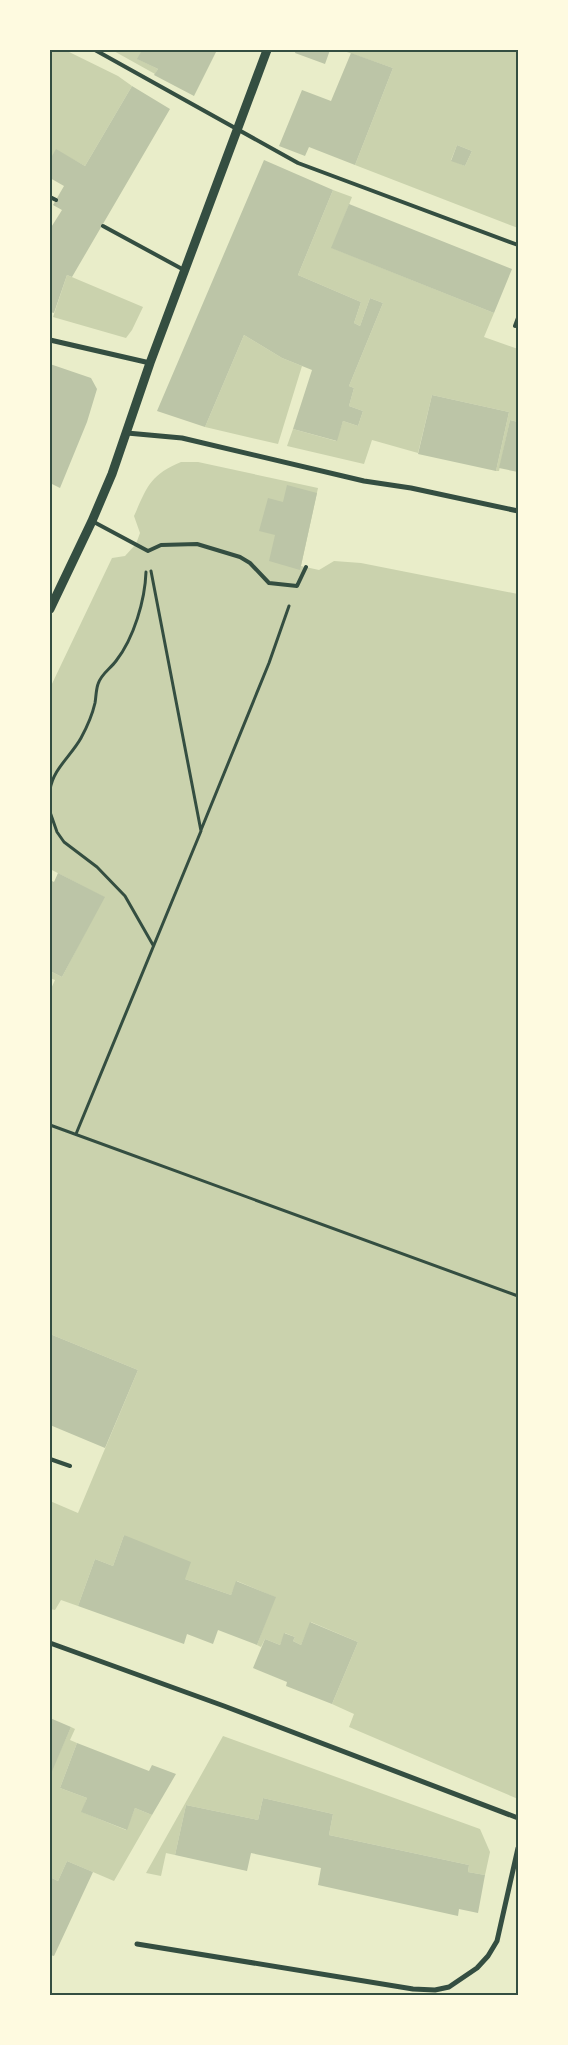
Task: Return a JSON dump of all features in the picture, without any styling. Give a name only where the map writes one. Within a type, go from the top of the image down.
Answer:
[{"type":"street","points":[[50,609],[92,521],[127,433],[150,363],[236,128],[267,50]]},
{"type":"street","points":[[50,340],[150,363]]},
{"type":"street","points":[[127,433],[182,438],[364,481],[412,488],[518,511]]},
{"type":"street","points":[[50,1644],[224,1706],[518,1818]]},
{"type":"street","points":[[137,1944],[413,1989],[436,1990],[449,1987],[477,1968],[488,1956],[497,1941],[518,1848]]},
{"type":"lane","points":[[94,50],[283,155],[319,172],[518,245]]},
{"type":"lane","points":[[50,197],[56,200]]},
{"type":"lane","points":[[103,226],[184,270]]},
{"type":"lane","points":[[515,326],[518,318]]},
{"type":"lane","points":[[92,521],[148,551],[161,545],[197,544],[240,557],[250,563],[269,582],[297,586],[306,567]]},
{"type":"lane","points":[[50,1459],[70,1466]]},
{"type":"path","points":[[50,790],[57,770],[88,726],[95,704],[98,684],[104,674],[117,660],[132,633],[142,605],[148,551]]},
{"type":"path","points":[[148,551],[201,831]]},
{"type":"path","points":[[76,1134],[269,663],[297,586]]},
{"type":"path","points":[[50,812],[57,832],[64,842],[97,867],[125,896],[152,945]]},
{"type":"path","points":[[50,1125],[518,1296]]},
{"type":"green space","points":[[50,50],[65,50],[118,76],[132,86],[85,166],[56,150],[50,159]]},
{"type":"green space","points":[[112,50],[142,50],[138,59],[158,69],[155,74]]},
{"type":"green space","points":[[341,50],[518,50],[518,228],[355,165],[393,68]],"holes":[[[457,145],[472,151],[465,166],[451,160]]]},
{"type":"green space","points":[[333,190],[352,197],[332,248],[494,313],[484,337],[518,349],[518,422],[510,420],[499,471],[496,471],[509,412],[432,395],[418,453],[372,440],[364,464],[287,446],[293,429],[336,441],[343,421],[358,426],[363,411],[349,406],[354,388],[349,386],[383,303],[370,298],[360,326],[354,323],[361,302],[298,275]]},
{"type":"green space","points":[[67,275],[143,307],[126,338],[53,317]]},
{"type":"green space","points":[[244,335],[282,358],[302,366],[278,444],[205,427]]},
{"type":"green space","points":[[181,462],[198,462],[318,488],[301,566],[319,570],[334,561],[361,563],[518,594],[518,1799],[349,1727],[354,1714],[332,1704],[358,1642],[311,1622],[301,1645],[293,1641],[295,1637],[285,1633],[280,1645],[265,1639],[261,1647],[257,1645],[275,1597],[237,1581],[231,1595],[185,1579],[124,1535],[113,1566],[95,1559],[78,1606],[61,1600],[55,1610],[50,1609],[50,1501],[78,1513],[138,1370],[50,1334],[50,991],[55,980],[50,978],[50,971],[62,977],[104,897],[50,869],[50,688],[112,558],[125,556],[136,544],[140,533],[134,516],[146,490],[162,472]]},
{"type":"green space","points":[[71,1727],[75,1729],[70,1740],[77,1743],[60,1788],[87,1798],[82,1812],[126,1830],[135,1808],[152,1815],[114,1881],[67,1861],[58,1881],[50,1877],[50,1774]]},
{"type":"green space","points":[[223,1736],[480,1829],[490,1852],[485,1875],[468,1872],[469,1865],[329,1835],[333,1814],[263,1798],[258,1820],[186,1805],[175,1855],[166,1853],[161,1876],[146,1873]]},
{"type":"building","points":[[142,50],[217,50],[194,96],[154,75],[158,69],[137,59]]},
{"type":"building","points":[[296,50],[330,50],[325,64],[295,53]]},
{"type":"building","points":[[351,53],[393,68],[355,165],[309,147],[305,156],[279,146],[302,90],[331,101]]},
{"type":"building","points":[[132,86],[170,109],[72,277],[67,275],[54,313],[50,312],[50,229],[62,210],[53,205],[64,186],[50,178],[50,159],[56,149],[85,166]]},
{"type":"building","points":[[457,145],[472,151],[465,166],[451,161]]},
{"type":"building","points":[[264,160],[333,190],[298,275],[361,302],[354,323],[360,326],[370,298],[383,303],[349,386],[354,388],[349,406],[363,411],[358,426],[343,421],[337,441],[293,429],[312,370],[282,358],[244,335],[205,427],[157,411]]},
{"type":"building","points":[[349,204],[512,269],[494,313],[331,248]]},
{"type":"building","points":[[50,364],[91,378],[97,389],[87,422],[60,488],[50,483]]},
{"type":"building","points":[[432,395],[509,412],[496,471],[418,454]]},
{"type":"building","points":[[510,420],[518,422],[518,472],[499,468]]},
{"type":"building","points":[[287,485],[317,493],[300,570],[269,561],[275,535],[259,531],[268,498],[283,502]]},
{"type":"building","points":[[58,873],[105,897],[62,977],[50,971],[50,880],[54,882]]},
{"type":"building","points":[[50,1334],[138,1370],[105,1448],[50,1425]]},
{"type":"building","points":[[124,1535],[191,1562],[185,1579],[231,1595],[236,1581],[276,1597],[257,1645],[218,1630],[213,1644],[187,1634],[184,1644],[78,1606],[95,1559],[113,1566]]},
{"type":"building","points":[[310,1622],[358,1642],[332,1704],[286,1686],[287,1682],[253,1668],[265,1639],[280,1645],[284,1633],[295,1637],[293,1641],[301,1645]]},
{"type":"building","points":[[50,1718],[71,1727],[50,1776]]},
{"type":"building","points":[[77,1743],[149,1771],[152,1765],[176,1774],[152,1815],[135,1808],[127,1830],[81,1812],[87,1798],[60,1788]]},
{"type":"building","points":[[263,1798],[333,1814],[329,1835],[469,1865],[468,1872],[485,1875],[478,1913],[459,1909],[458,1916],[318,1885],[321,1868],[251,1853],[247,1871],[175,1855],[186,1805],[258,1820]]},
{"type":"building","points":[[67,1861],[93,1872],[54,1956],[50,1955],[50,1877],[58,1881]]}]
